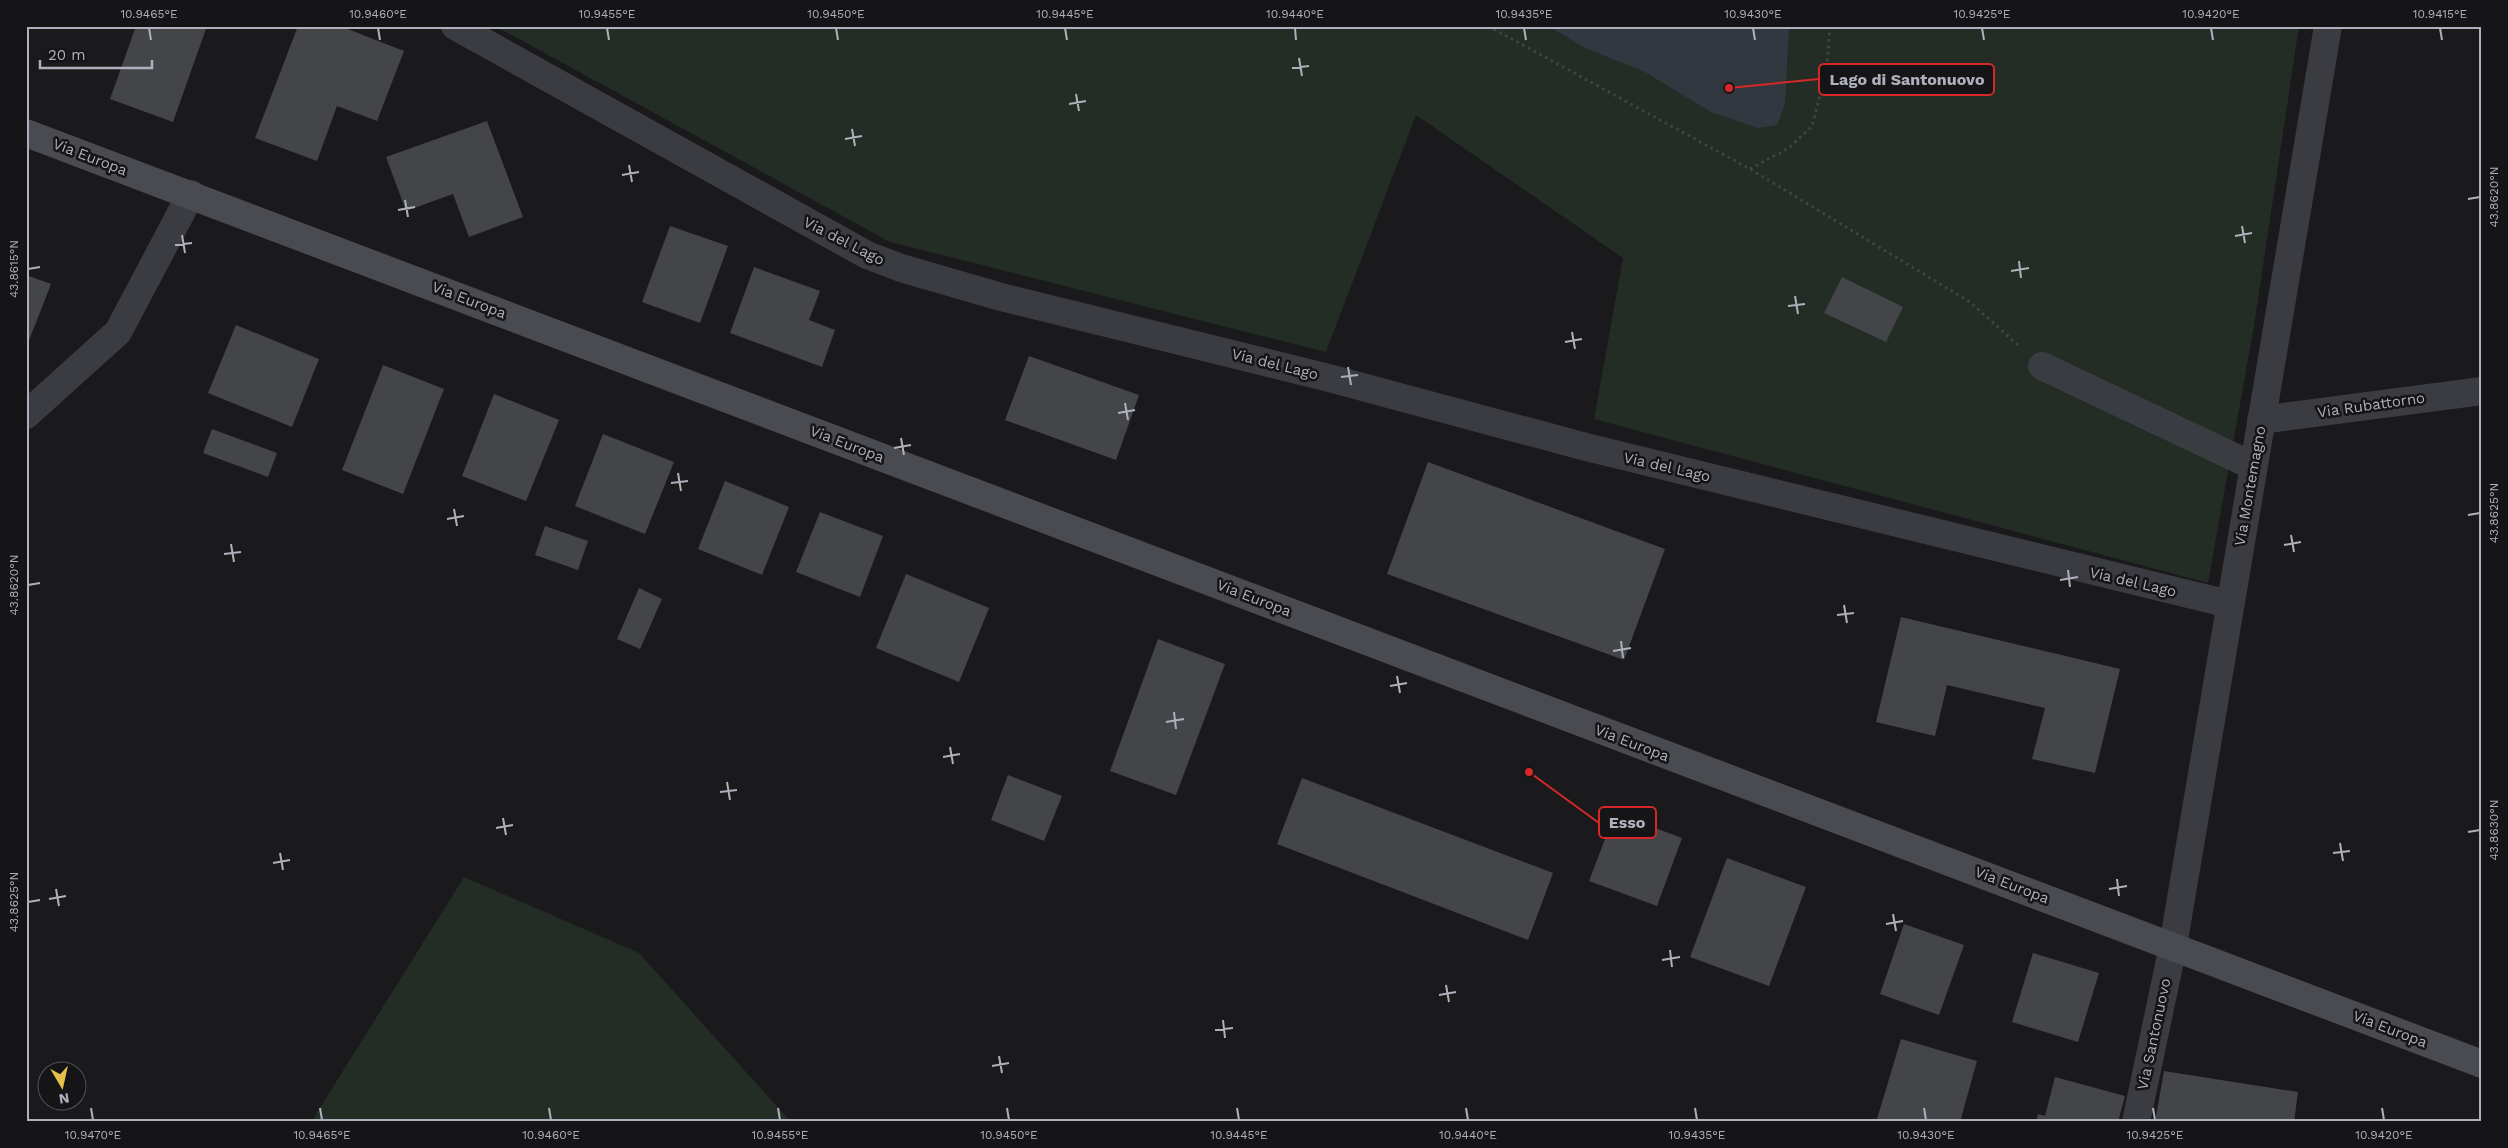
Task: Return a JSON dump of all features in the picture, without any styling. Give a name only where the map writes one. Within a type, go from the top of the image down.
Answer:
[{"type":"main road","name":"Via Europa","points":[[26,133],[2482,1064]]},
{"type":"street","name":"Via del Lago","points":[[455,26],[867,255],[901,268],[1001,298],[1329,378],[1586,447],[2229,604]]},
{"type":"street","name":"Via Montemagno","points":[[2173,946],[2229,604],[2328,26]]},
{"type":"street","points":[[26,415],[118,332],[191,194]]},
{"type":"street","points":[[2042,366],[2253,466]]},
{"type":"street","name":"Via Rubattorno","points":[[2261,420],[2482,391]]},
{"type":"street","name":"Via Santonuovo","points":[[2136,1122],[2173,946]]},
{"type":"path","points":[[1488,26],[1750,170],[1970,302],[2042,366]]},
{"type":"path","points":[[1750,170],[1789,148],[1812,126],[1827,68],[1830,26]]},
{"type":"shaded area","points":[[495,26],[2299,26],[2254,326],[2208,583],[1594,419],[1623,258],[1416,115],[1326,352],[890,242]]},
{"type":"shaded area","points":[[1549,26],[1789,26],[1785,104],[1777,125],[1758,128],[1711,112],[1645,72],[1585,48]]},
{"type":"shaded area","points":[[464,877],[639,953],[791,1122],[311,1122]]},
{"type":"building","points":[[136,26],[207,26],[173,122],[110,99]]},
{"type":"building","points":[[298,26],[340,26],[404,51],[377,121],[337,106],[317,161],[255,138]]},
{"type":"building","points":[[487,121],[523,217],[469,237],[453,194],[406,211],[386,157]]},
{"type":"building","points":[[670,226],[728,246],[700,323],[642,302]]},
{"type":"building","points":[[754,267],[820,291],[809,320],[835,330],[822,367],[730,333]]},
{"type":"building","points":[[26,275],[51,284],[26,348]]},
{"type":"building","points":[[1842,277],[1903,307],[1886,342],[1824,313]]},
{"type":"building","points":[[236,325],[319,359],[292,427],[208,393]]},
{"type":"building","points":[[1029,356],[1139,395],[1116,460],[1005,420]]},
{"type":"building","points":[[383,365],[444,389],[403,494],[342,470]]},
{"type":"building","points":[[494,394],[559,420],[526,501],[462,476]]},
{"type":"building","points":[[212,429],[277,453],[268,477],[203,453]]},
{"type":"building","points":[[603,434],[674,462],[645,534],[575,506]]},
{"type":"building","points":[[1428,462],[1665,549],[1624,660],[1387,574]]},
{"type":"building","points":[[725,481],[789,507],[762,575],[698,549]]},
{"type":"building","points":[[820,512],[883,536],[860,597],[796,572]]},
{"type":"building","points":[[545,526],[588,541],[578,570],[535,555]]},
{"type":"building","points":[[906,574],[989,608],[959,682],[876,648]]},
{"type":"building","points":[[639,588],[662,599],[640,649],[617,639]]},
{"type":"building","points":[[1901,617],[2120,669],[2095,773],[2032,759],[2045,708],[1947,685],[1935,736],[1876,722]]},
{"type":"building","points":[[1158,639],[1225,664],[1176,795],[1110,771]]},
{"type":"building","points":[[1008,775],[1062,796],[1044,841],[991,820]]},
{"type":"building","points":[[1302,778],[1553,873],[1528,940],[1277,844]]},
{"type":"building","points":[[1615,813],[1682,838],[1657,906],[1589,881]]},
{"type":"building","points":[[1727,858],[1806,887],[1769,986],[1690,957]]},
{"type":"building","points":[[1904,924],[1964,945],[1939,1015],[1880,994]]},
{"type":"building","points":[[2033,953],[2099,973],[2078,1042],[2012,1022]]},
{"type":"building","points":[[1901,1039],[1977,1061],[1960,1122],[1888,1122],[1877,1119]]},
{"type":"building","points":[[2164,1071],[2298,1092],[2294,1122],[2155,1122]]},
{"type":"building","points":[[2055,1077],[2125,1096],[2118,1122],[2036,1122],[2038,1114],[2045,1116]]},
{"type":"place","name":"Lago di Santonuovo","points":[[1729,88]]},
{"type":"place","name":"Esso","points":[[1529,772]]}]
